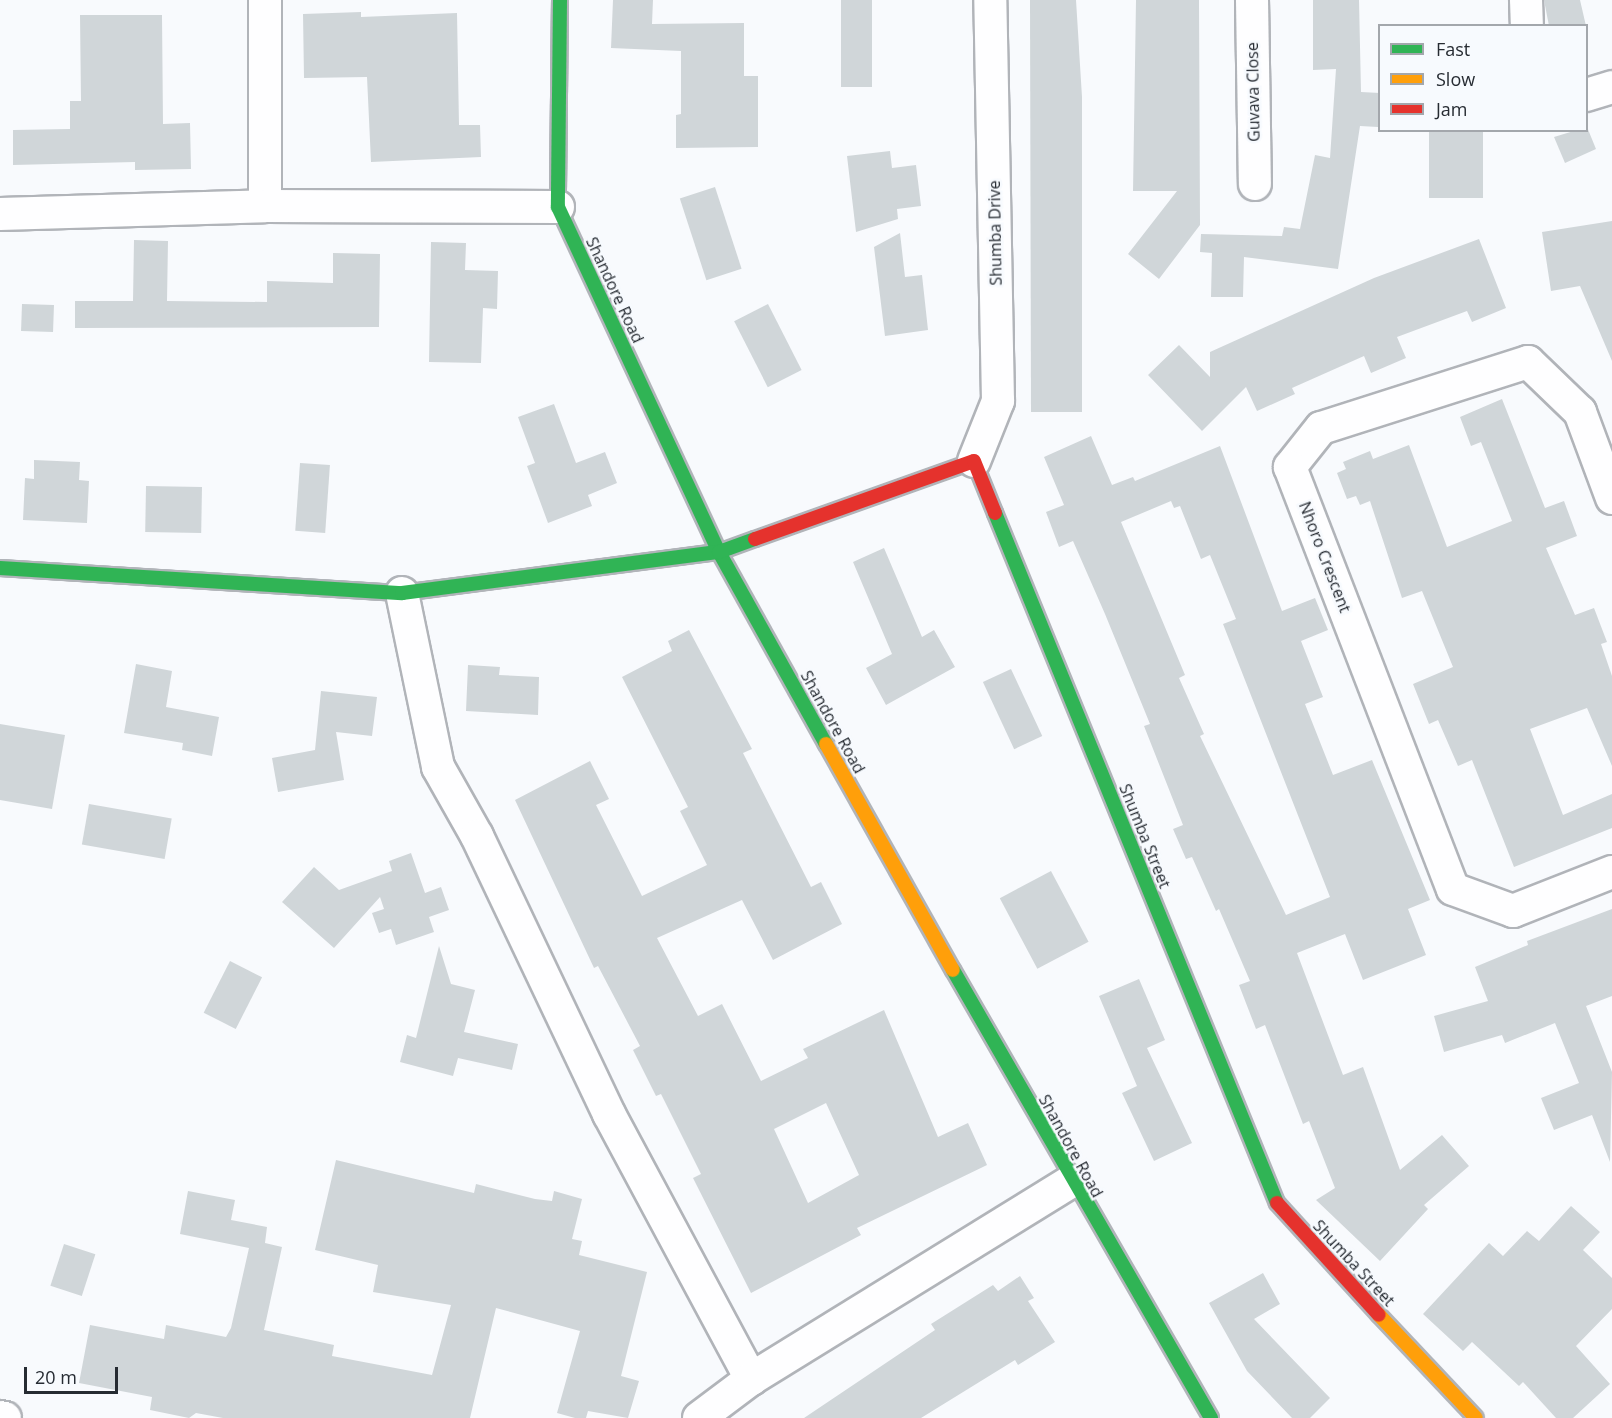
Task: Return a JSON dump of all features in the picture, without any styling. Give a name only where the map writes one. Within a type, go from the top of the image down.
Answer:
[{"type":"street","points":[[265,0],[265,206]]},
{"type":"street","name":"Shandore Road","points":[[560,0],[558,207],[719,552],[1071,1181],[1211,1418]]},
{"type":"street","name":"Shumba Drive","points":[[974,461],[998,401],[990,0]]},
{"type":"street","name":"Guvava Close","points":[[1252,0],[1255,184]]},
{"type":"street","points":[[1527,0],[1527,24]]},
{"type":"street","points":[[1588,95],[1612,87]]},
{"type":"street","points":[[0,214],[265,206],[558,207]]},
{"type":"street","name":"Nhoro Crescent","points":[[1612,498],[1580,412],[1528,362],[1321,428],[1290,467],[1453,889],[1513,911],[1612,872]]},
{"type":"street","points":[[0,568],[402,593],[719,552],[974,461]]},
{"type":"street","name":"Shumba Street","points":[[974,461],[1278,1206],[1476,1418]]},
{"type":"street","points":[[402,593],[438,767],[477,836],[609,1114],[751,1380]]},
{"type":"street","points":[[699,1418],[751,1380],[1071,1181]]},
{"type":"street","points":[[0,1417],[5,1418]]},
{"type":"building","points":[[613,0],[653,0],[652,24],[744,23],[744,76],[758,76],[758,147],[676,148],[676,115],[681,114],[681,51],[611,48]]},
{"type":"building","points":[[841,0],[872,0],[872,87],[841,87]]},
{"type":"building","points":[[1030,0],[1076,0],[1082,97],[1082,412],[1031,412]]},
{"type":"building","points":[[1136,0],[1199,0],[1200,225],[1159,279],[1128,254],[1177,191],[1133,191]]},
{"type":"building","points":[[1313,0],[1359,0],[1361,92],[1378,93],[1378,127],[1360,126],[1338,269],[1244,257],[1243,297],[1211,297],[1212,253],[1200,252],[1201,234],[1282,236],[1284,227],[1300,229],[1315,155],[1330,158],[1336,69],[1313,70]]},
{"type":"building","points":[[1544,0],[1580,0],[1586,24],[1549,24]]},
{"type":"building","points":[[361,12],[361,17],[457,13],[459,125],[480,125],[481,157],[371,162],[367,77],[304,78],[303,14]]},
{"type":"building","points":[[80,15],[162,15],[163,124],[190,123],[191,169],[135,170],[135,162],[13,165],[13,130],[70,129],[70,101],[81,101]]},
{"type":"building","points":[[1588,129],[1596,149],[1565,163],[1554,137],[1570,132],[1588,132]]},
{"type":"building","points":[[1429,132],[1483,132],[1483,198],[1429,198]]},
{"type":"building","points":[[890,151],[892,168],[916,165],[921,206],[897,209],[898,219],[856,232],[847,156]]},
{"type":"building","points":[[715,187],[742,269],[706,280],[680,198]]},
{"type":"building","points":[[1612,221],[1612,361],[1580,286],[1551,291],[1542,232]]},
{"type":"building","points":[[900,233],[905,277],[922,275],[928,330],[885,336],[874,247]]},
{"type":"building","points":[[1479,239],[1506,308],[1472,322],[1467,311],[1397,337],[1406,358],[1371,373],[1364,356],[1292,388],[1295,394],[1257,411],[1246,387],[1202,431],[1148,375],[1179,345],[1210,377],[1210,352],[1374,278]]},
{"type":"building","points":[[134,240],[168,241],[167,301],[267,302],[267,281],[333,283],[333,253],[380,254],[379,327],[75,328],[75,301],[133,301]]},
{"type":"building","points":[[431,242],[466,243],[465,270],[498,271],[497,309],[483,308],[481,363],[429,362]]},
{"type":"building","points":[[22,304],[54,305],[53,332],[21,331]]},
{"type":"building","points":[[768,304],[802,370],[768,387],[734,321]]},
{"type":"building","points":[[1502,399],[1545,508],[1564,501],[1577,536],[1546,548],[1575,615],[1594,608],[1607,642],[1601,644],[1612,676],[1612,766],[1587,708],[1530,729],[1563,815],[1612,794],[1612,828],[1514,867],[1472,760],[1458,766],[1438,720],[1429,724],[1413,684],[1453,667],[1422,591],[1402,598],[1370,501],[1360,505],[1356,496],[1347,499],[1337,473],[1346,469],[1343,462],[1370,451],[1373,459],[1409,445],[1447,547],[1512,521],[1481,442],[1471,446],[1460,417]]},
{"type":"building","points":[[554,404],[576,463],[605,452],[617,483],[588,495],[592,506],[548,523],[527,466],[535,463],[518,417]]},
{"type":"building","points":[[1091,436],[1112,485],[1133,477],[1135,481],[1220,446],[1282,611],[1315,598],[1328,630],[1301,641],[1323,697],[1305,704],[1333,775],[1372,760],[1430,900],[1408,909],[1426,955],[1363,980],[1345,934],[1297,953],[1343,1075],[1363,1067],[1400,1170],[1442,1135],[1469,1166],[1424,1205],[1428,1209],[1380,1261],[1316,1200],[1335,1188],[1309,1121],[1303,1124],[1265,1025],[1256,1029],[1239,985],[1250,981],[1219,909],[1216,911],[1192,857],[1186,859],[1173,829],[1183,825],[1144,726],[1150,724],[1105,614],[1073,541],[1059,547],[1046,512],[1064,505],[1044,457]],"holes":[[[1171,501],[1174,508],[1180,506],[1201,559],[1210,555],[1236,619],[1223,624],[1330,897],[1286,915],[1200,736],[1204,734],[1179,678],[1185,675],[1121,522]]]},
{"type":"building","points":[[34,460],[80,462],[79,480],[89,481],[87,523],[23,520],[25,478],[34,479]]},
{"type":"building","points":[[300,463],[330,465],[325,533],[295,531]]},
{"type":"building","points":[[146,486],[202,487],[201,533],[145,532]]},
{"type":"building","points":[[884,548],[922,637],[934,630],[955,667],[886,705],[866,668],[892,654],[853,562]]},
{"type":"building","points":[[689,630],[752,749],[743,753],[811,887],[821,882],[842,924],[773,960],[742,900],[657,938],[698,1016],[722,1004],[761,1081],[808,1058],[803,1049],[884,1010],[938,1137],[968,1123],[987,1165],[857,1228],[861,1235],[751,1293],[693,1178],[701,1174],[661,1094],[656,1096],[633,1050],[640,1046],[598,966],[594,968],[515,800],[590,761],[609,799],[596,805],[642,896],[707,865],[680,811],[688,807],[622,677],[672,651],[668,641]],"holes":[[[826,1103],[859,1175],[808,1203],[774,1129]]]},
{"type":"building","points":[[136,664],[172,671],[166,707],[219,717],[212,756],[182,750],[183,743],[124,733]]},
{"type":"building","points":[[468,665],[500,667],[499,675],[539,677],[538,715],[466,711]]},
{"type":"building","points":[[1011,669],[1042,736],[1014,749],[983,682]]},
{"type":"building","points":[[321,691],[377,697],[372,736],[336,732],[344,780],[278,792],[272,758],[315,750]]},
{"type":"building","points":[[0,724],[65,735],[52,809],[0,800]]},
{"type":"building","points":[[89,804],[172,819],[165,859],[82,844]]},
{"type":"building","points":[[411,853],[425,893],[441,887],[449,910],[429,917],[434,932],[396,945],[391,929],[379,933],[372,913],[384,909],[380,897],[334,948],[282,902],[314,867],[339,890],[392,871],[389,861]]},
{"type":"building","points":[[1051,871],[1089,942],[1037,969],[1000,898]]},
{"type":"building","points":[[1612,909],[1612,996],[1586,1006],[1612,1072],[1610,1162],[1592,1115],[1554,1130],[1541,1098],[1579,1083],[1555,1023],[1505,1043],[1502,1035],[1444,1052],[1434,1016],[1488,1001],[1475,967],[1528,945],[1527,941]]},
{"type":"building","points":[[439,946],[451,984],[475,990],[464,1032],[518,1044],[512,1070],[458,1058],[453,1076],[400,1062],[407,1035],[416,1038]]},
{"type":"building","points":[[230,961],[262,977],[236,1029],[204,1013]]},
{"type":"building","points":[[1139,979],[1165,1040],[1147,1048],[1192,1143],[1154,1161],[1122,1093],[1137,1086],[1099,996]]},
{"type":"building","points":[[336,1160],[474,1193],[476,1184],[535,1199],[552,1201],[554,1191],[582,1199],[572,1239],[582,1241],[579,1255],[647,1272],[621,1376],[639,1381],[628,1418],[588,1411],[586,1418],[575,1418],[557,1413],[580,1331],[496,1308],[470,1418],[223,1418],[196,1413],[189,1418],[150,1410],[152,1397],[79,1383],[90,1325],[164,1339],[166,1325],[226,1337],[231,1328],[249,1248],[180,1234],[188,1191],[235,1200],[231,1220],[267,1227],[265,1243],[282,1247],[264,1330],[334,1345],[332,1356],[432,1375],[451,1305],[373,1292],[378,1265],[315,1250]]},
{"type":"building","points":[[1571,1206],[1600,1232],[1583,1250],[1612,1278],[1612,1309],[1576,1346],[1610,1384],[1573,1418],[1556,1418],[1523,1382],[1519,1386],[1472,1342],[1463,1351],[1423,1314],[1489,1243],[1503,1256],[1527,1231],[1539,1241]]},
{"type":"building","points":[[64,1244],[95,1254],[82,1296],[50,1286]]},
{"type":"building","points":[[1263,1273],[1280,1304],[1254,1319],[1330,1398],[1310,1418],[1292,1418],[1247,1371],[1209,1303]]},
{"type":"building","points":[[1020,1276],[1034,1298],[1028,1301],[1055,1342],[1018,1365],[1015,1360],[921,1418],[804,1418],[935,1330],[931,1324],[993,1285],[998,1291]]},
{"type":"traffic: fast","points":[[560,0],[558,207],[719,552],[826,744]]},
{"type":"traffic: fast","points":[[995,513],[1277,1203]]},
{"type":"traffic: fast","points":[[0,568],[402,593],[719,552],[755,539]]},
{"type":"traffic: fast","points":[[953,970],[1211,1418]]},
{"type":"traffic: slow","points":[[826,744],[953,970]]},
{"type":"traffic: slow","points":[[1379,1315],[1476,1418]]},
{"type":"traffic: jam","points":[[755,539],[974,461],[995,513]]},
{"type":"traffic: jam","points":[[1277,1203],[1379,1315]]}]
